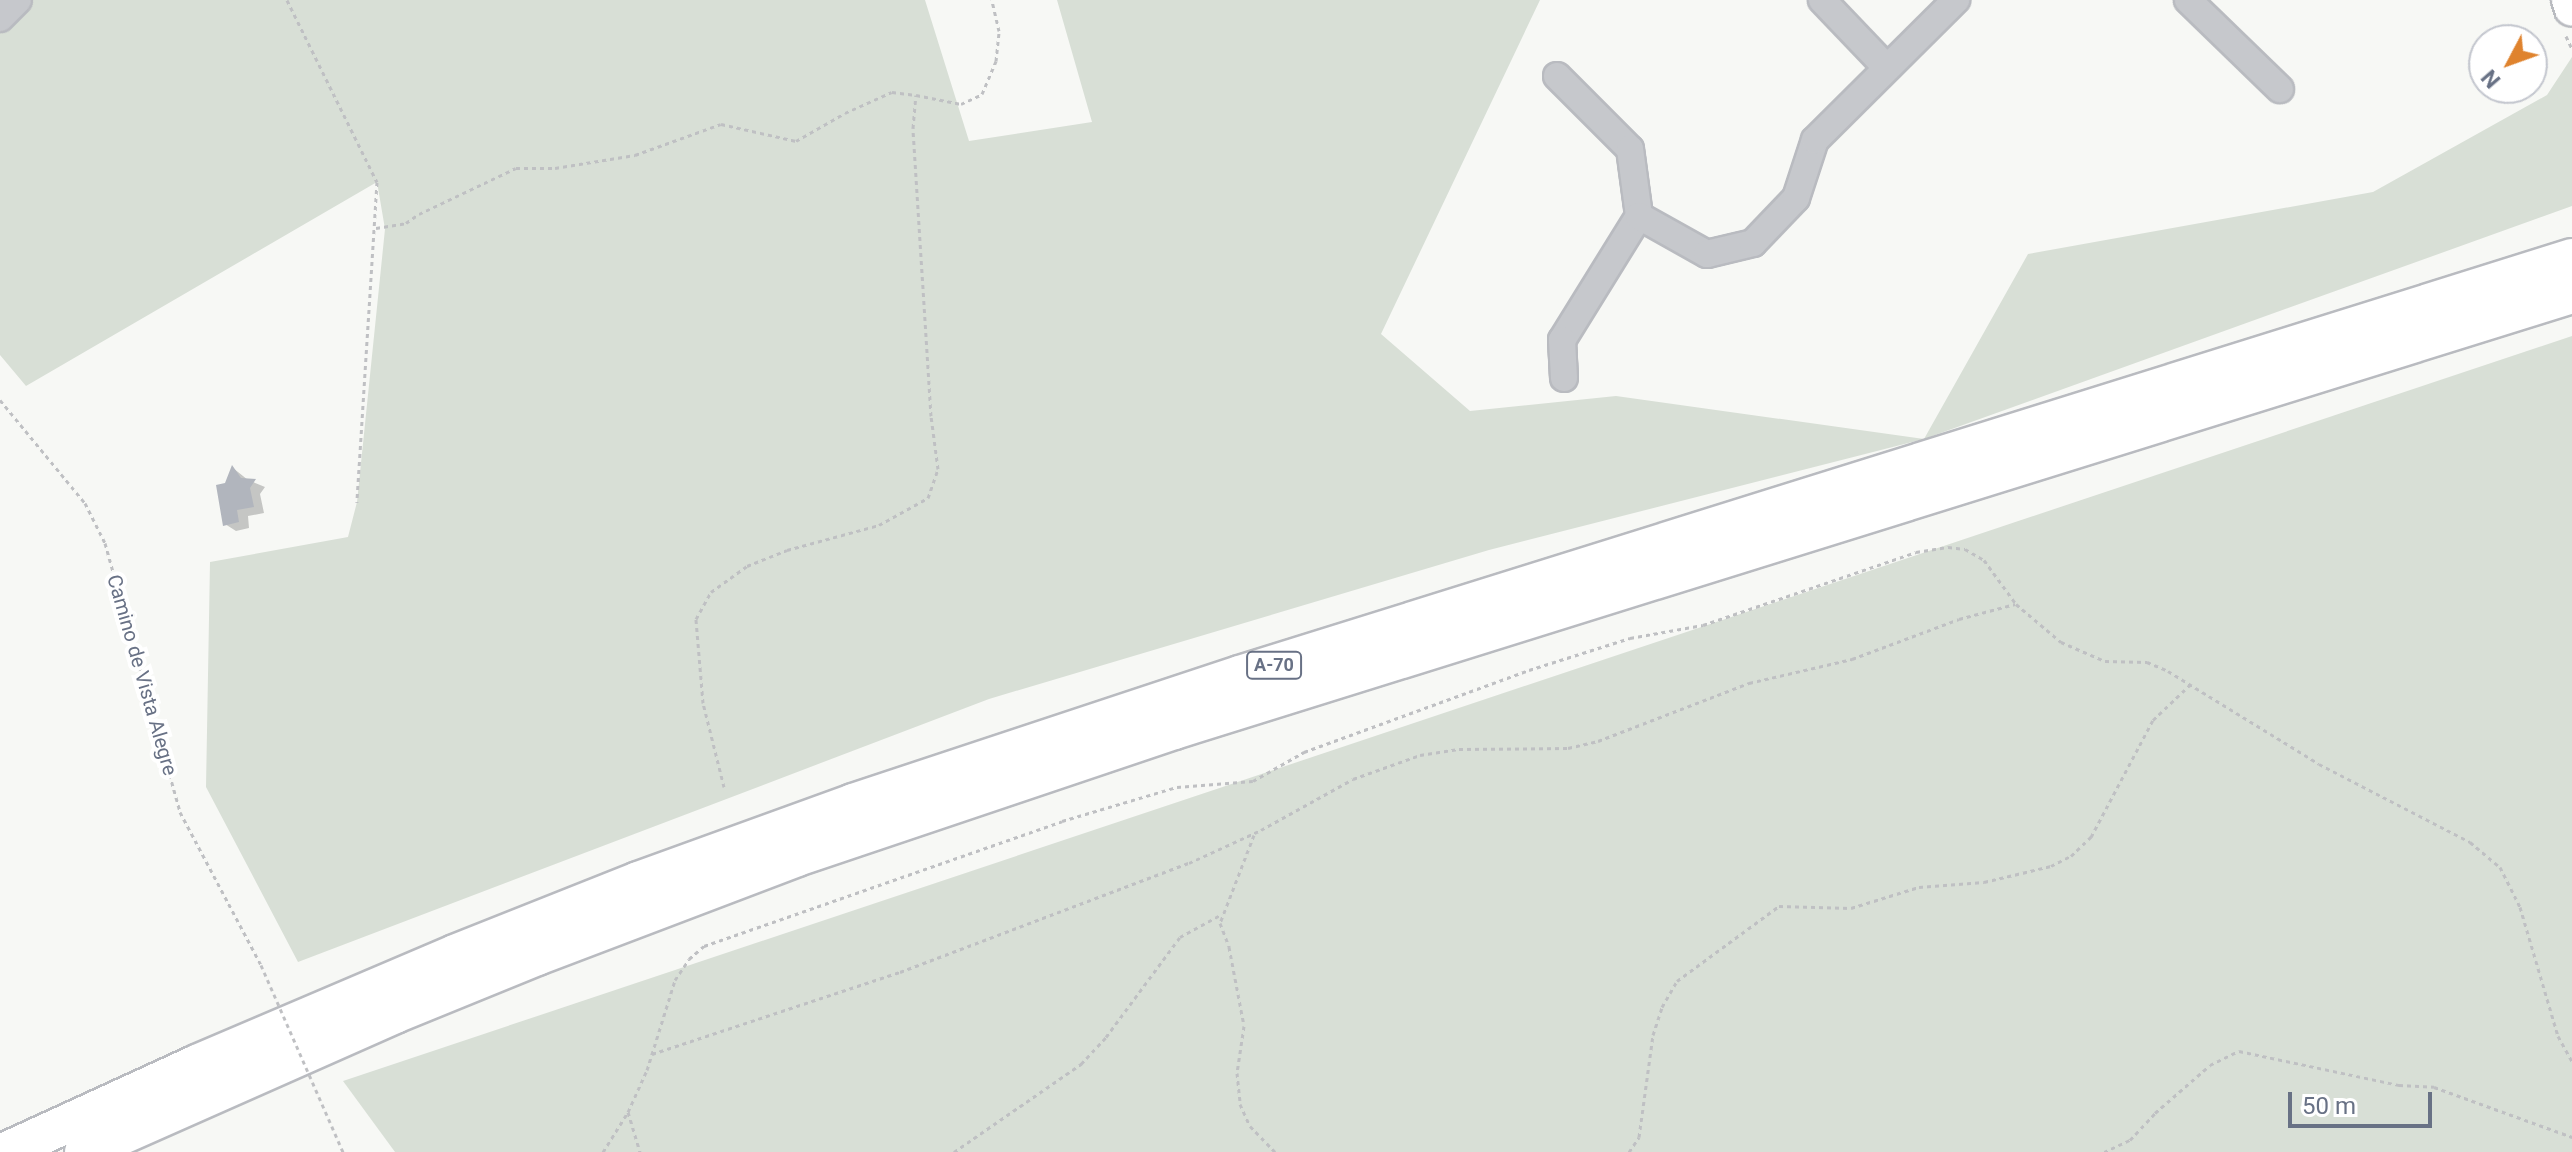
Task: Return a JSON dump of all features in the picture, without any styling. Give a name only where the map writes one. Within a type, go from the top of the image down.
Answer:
[{"type":"highway","name":"A-70","points":[[5,1152],[197,1064],[455,954],[638,881],[839,808],[1254,671],[2572,258]]},
{"type":"highway","name":"A-70","points":[[84,1152],[395,1014],[660,907],[797,857],[1270,699],[2572,294]]},
{"type":"main road","points":[[2569,0],[2572,9]]},
{"type":"street","points":[[0,18],[18,0]]},
{"type":"street","points":[[1822,0],[1887,68]]},
{"type":"street","points":[[1639,216],[1707,254],[1753,243],[1796,198],[1815,140],[1956,0]]},
{"type":"street","points":[[2188,0],[2280,89]]},
{"type":"street","points":[[1557,76],[1630,149],[1639,216],[1562,340],[1564,378]]},
{"type":"path","points":[[287,0],[377,182],[357,502]]},
{"type":"path","points":[[376,228],[406,223],[516,168],[555,168],[635,155],[721,124],[796,141],[892,92],[961,104],[982,94],[996,61],[999,31],[992,0]]},
{"type":"path","points":[[724,787],[703,703],[696,619],[711,592],[747,566],[774,555],[879,525],[928,498],[938,469],[931,416],[913,128],[916,95]]},
{"type":"path","name":"Camino de Vista Alegre","points":[[0,400],[85,503],[105,543],[180,812],[261,965],[343,1152]]},
{"type":"path","points":[[603,1152],[628,1112],[652,1054],[675,980],[689,959],[704,946],[1062,821],[1177,787],[1253,781],[1304,752],[1529,670],[1630,638],[1718,620],[1916,552],[1948,547],[1965,549],[1984,560],[2016,604],[2061,642],[2105,661],[2147,662],[2191,684],[2319,764],[2470,842],[2500,867],[2520,907],[2558,1036],[2572,1061]]},
{"type":"path","points":[[1275,1152],[1250,1126],[1240,1104],[1237,1073],[1244,1026],[1229,947],[1220,923],[1254,835],[1353,779],[1420,755],[1459,749],[1568,748],[1598,741],[1749,683],[1852,659],[1959,619],[2016,604]]},
{"type":"path","points":[[1629,1152],[1639,1137],[1653,1035],[1662,1007],[1677,981],[1779,906],[1851,908],[1919,887],[1984,882],[2051,866],[2071,856],[2091,837],[2153,720],[2191,684]]},
{"type":"path","points":[[652,1054],[900,972],[1189,863],[1281,819]]},
{"type":"path","points":[[954,1152],[1081,1064],[1106,1037],[1180,937],[1222,914]]},
{"type":"path","points":[[2104,1152],[2130,1140],[2155,1113],[2210,1065],[2239,1051],[2399,1085],[2434,1087],[2572,1137]]},
{"type":"path","points":[[628,1112],[640,1152]]},
{"type":"shaded area","points":[[0,0],[925,0],[969,141],[1092,122],[1057,0],[1540,0],[1381,334],[1470,411],[1616,396],[1924,439],[1489,550],[989,699],[298,962],[206,787],[210,562],[348,537],[357,502],[385,229],[377,182],[26,386],[0,355]]},
{"type":"shaded area","points":[[2572,57],[2572,206],[1924,439],[2028,254],[2373,192],[2531,104],[2548,104],[2548,93]]},
{"type":"shaded area","points":[[2572,336],[2572,1152],[395,1152],[343,1081]]},
{"type":"building","points":[[232,465],[241,478],[256,479],[250,488],[254,507],[237,510],[239,522],[223,526],[216,485],[225,483]]}]
